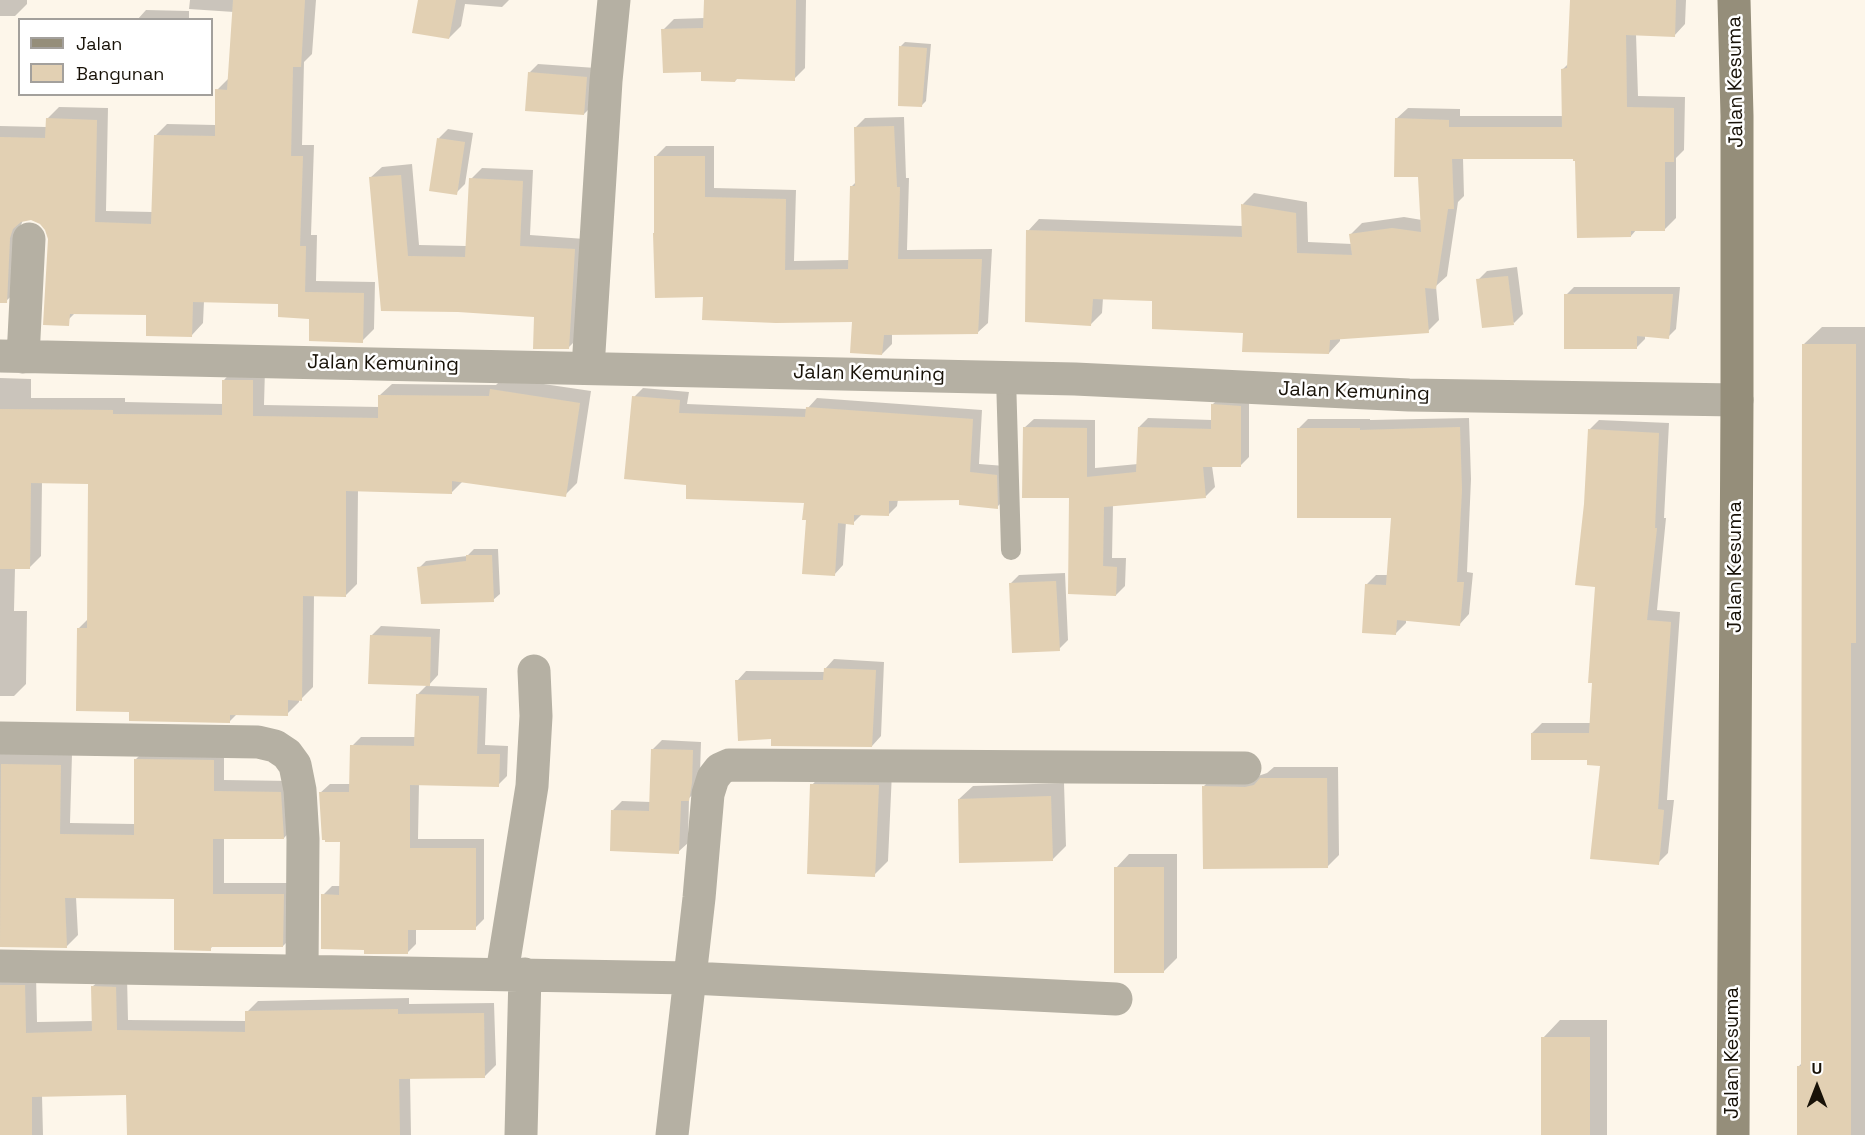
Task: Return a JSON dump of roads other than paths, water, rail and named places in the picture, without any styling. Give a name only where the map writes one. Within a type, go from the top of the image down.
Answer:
[{"type":"street","points":[[598,368],[606,81],[614,0]]},
{"type":"street","name":"Jalan Kesuma","points":[[1733,1135],[1737,400],[1737,116],[1734,0]]},
{"type":"street","points":[[12,357],[29,239]]},
{"type":"street","name":"Jalan Kemuning","points":[[12,357],[1006,377],[1409,395],[1737,400]]},
{"type":"street","points":[[520,1135],[524,974],[536,716],[534,671]]},
{"type":"street","points":[[0,738],[258,742],[275,746],[287,754],[296,765],[300,790],[303,839],[302,970]]},
{"type":"street","points":[[672,1135],[691,978],[708,794],[713,778],[720,769],[729,765],[1245,768]]},
{"type":"street","points":[[0,966],[691,978],[1116,999]]},
{"type":"lane","points":[[1006,377],[1011,550]]}]
